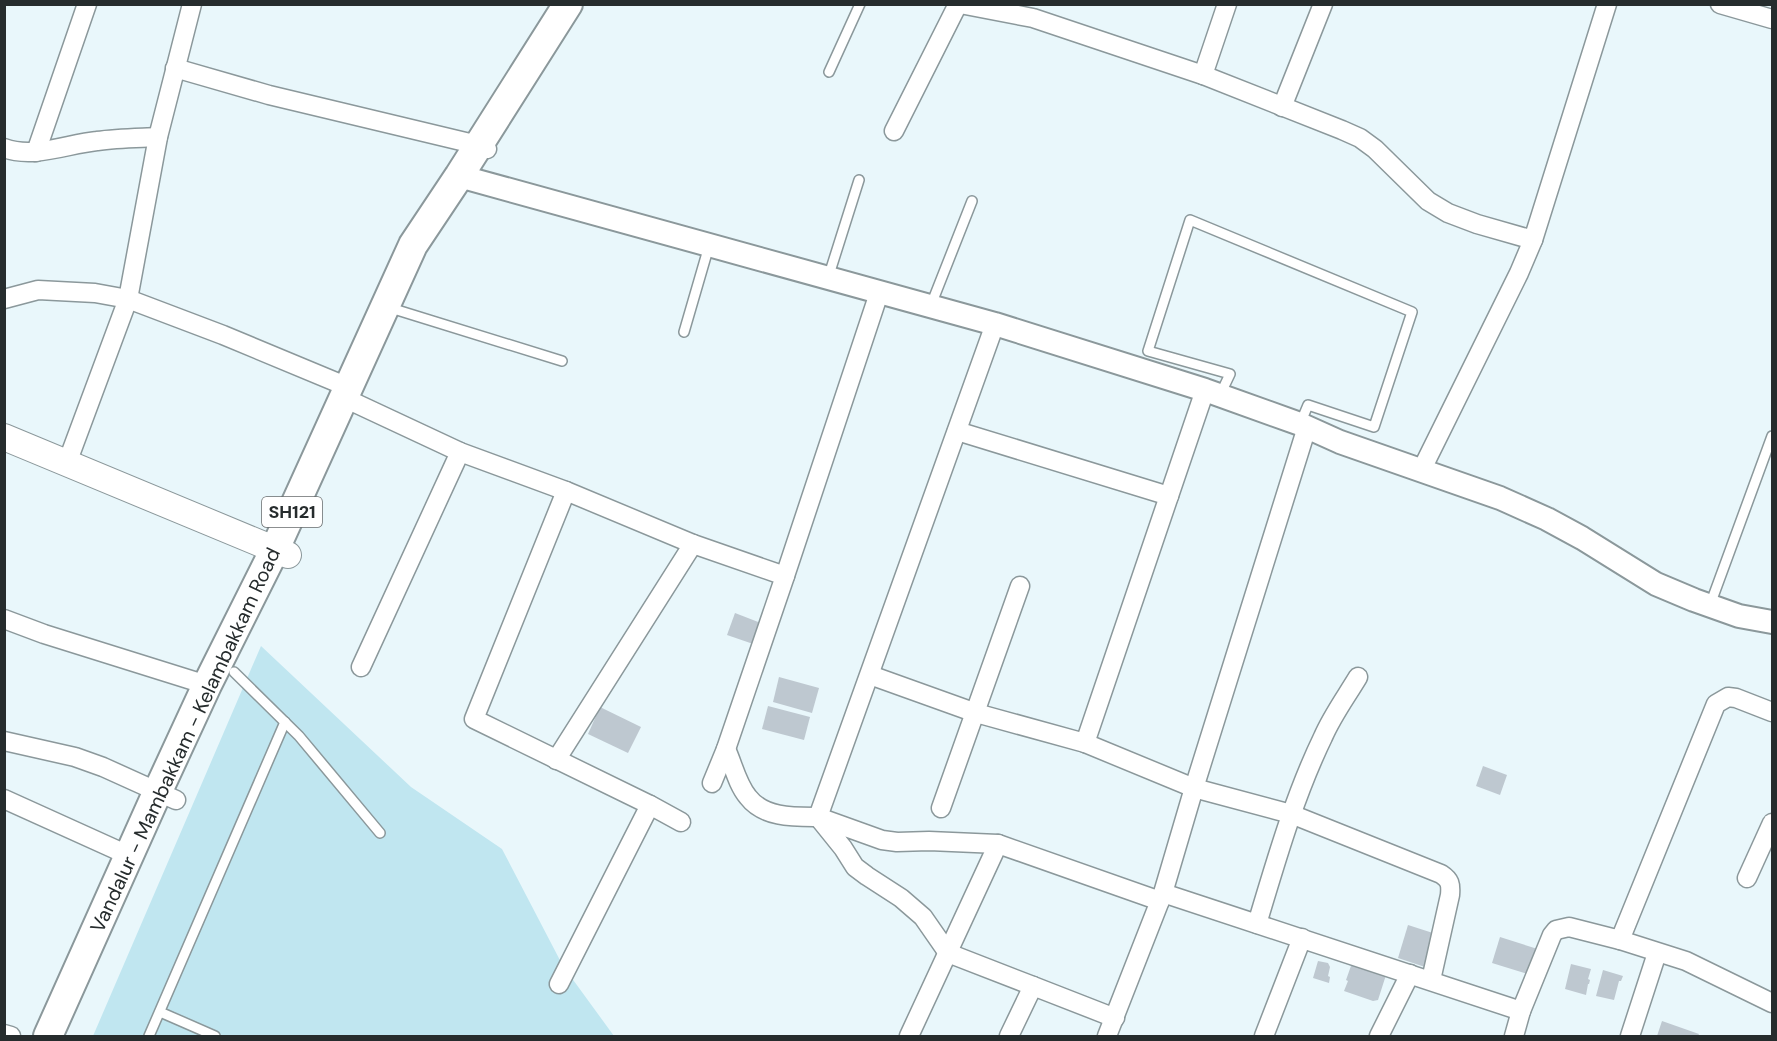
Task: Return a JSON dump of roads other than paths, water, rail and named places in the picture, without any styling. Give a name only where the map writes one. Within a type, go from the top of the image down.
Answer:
[{"type":"main road","name":"Vandalur - Mambakkam - Kelambakkam Road","points":[[485,148],[568,4]]},
{"type":"main road","name":"Vandalur - Mambakkam - Kelambakkam Road","points":[[350,394],[397,310],[425,252],[465,179],[585,4]]},
{"type":"main road","name":"Vandalur - Mambakkam - Kelambakkam Road","points":[[48,1036],[130,856],[167,796],[234,672],[281,552],[413,245],[465,179]]},
{"type":"main road","points":[[4,437],[281,552]]},
{"type":"main road","name":"Vandalur - Mambakkam - Kelambakkam Road","points":[[68,1036],[167,796],[207,685],[281,552]]},
{"type":"street","points":[[36,152],[87,4]]},
{"type":"street","points":[[67,463],[128,300],[158,137],[192,4]]},
{"type":"street","points":[[894,131],[959,4],[1036,11],[1360,138],[1375,149],[1428,201],[1448,213],[1533,240]]},
{"type":"street","points":[[1203,75],[1227,4]]},
{"type":"street","points":[[1422,469],[1533,240],[1607,4]]},
{"type":"street","points":[[1720,4],[1773,20]]},
{"type":"street","points":[[1282,107],[1316,6]]},
{"type":"street","points":[[175,68],[269,95],[485,148]]},
{"type":"street","points":[[4,148],[16,152],[36,152],[97,141],[158,137]]},
{"type":"street","points":[[465,179],[995,324],[1213,393],[1304,426],[1340,442],[1500,498],[1582,538],[1656,584],[1739,616],[1773,622]]},
{"type":"street","points":[[4,299],[38,290],[95,293],[128,300],[223,335],[350,394],[460,452],[566,491],[693,544],[785,576]]},
{"type":"street","points":[[712,783],[726,749],[785,576],[879,293]]},
{"type":"street","points":[[818,817],[995,324]]},
{"type":"street","points":[[1085,743],[1168,496],[1213,393]]},
{"type":"street","points":[[1107,1036],[1161,897],[1304,426]]},
{"type":"street","points":[[957,431],[1168,496]]},
{"type":"street","points":[[361,667],[460,452]]},
{"type":"street","points":[[566,491],[474,719],[681,822]]},
{"type":"street","points":[[556,760],[693,544]]},
{"type":"street","points":[[941,808],[1020,586]]},
{"type":"street","points":[[4,619],[44,634],[207,685]]},
{"type":"street","points":[[870,675],[976,713],[1085,743],[1194,788],[1291,814],[1441,874],[1451,885],[1431,981]]},
{"type":"street","points":[[1257,924],[1291,814],[1324,734],[1358,677]]},
{"type":"street","points":[[1620,940],[1716,704],[1728,697],[1736,698],[1773,712]]},
{"type":"street","points":[[4,741],[75,757],[167,796]]},
{"type":"street","points":[[726,749],[748,797],[759,807],[777,815],[818,817],[882,840],[897,842],[998,844],[1161,897],[1302,938],[1521,1011]]},
{"type":"street","points":[[4,799],[130,856]]},
{"type":"street","points":[[559,984],[650,805]]},
{"type":"street","points":[[818,817],[855,867],[901,897],[923,917],[948,953],[1115,1018]]},
{"type":"street","points":[[1747,878],[1771,830]]},
{"type":"street","points":[[909,1036],[998,844]]},
{"type":"street","points":[[1514,1036],[1521,1011],[1552,935],[1556,930],[1569,927],[1686,961],[1773,1003]]},
{"type":"street","points":[[1264,1036],[1302,938]]},
{"type":"street","points":[[1630,1036],[1657,953]]},
{"type":"street","points":[[1379,1036],[1410,974]]},
{"type":"street","points":[[1009,1036],[1033,986]]},
{"type":"street","points":[[4,1034],[11,1036]]},
{"type":"lane","points":[[829,72],[860,4]]},
{"type":"lane","points":[[828,279],[859,180]]},
{"type":"lane","points":[[931,307],[972,201]]},
{"type":"lane","points":[[1213,393],[1230,374],[1148,351],[1190,220],[1412,312],[1374,427],[1308,405],[1304,426]]},
{"type":"lane","points":[[684,332],[710,246]]},
{"type":"lane","points":[[397,310],[562,361]]},
{"type":"lane","points":[[1710,606],[1773,436]]},
{"type":"lane","points":[[234,672],[299,736],[380,833]]},
{"type":"lane","points":[[149,1036],[285,722]]},
{"type":"lane","points":[[160,1012],[215,1036]]}]
